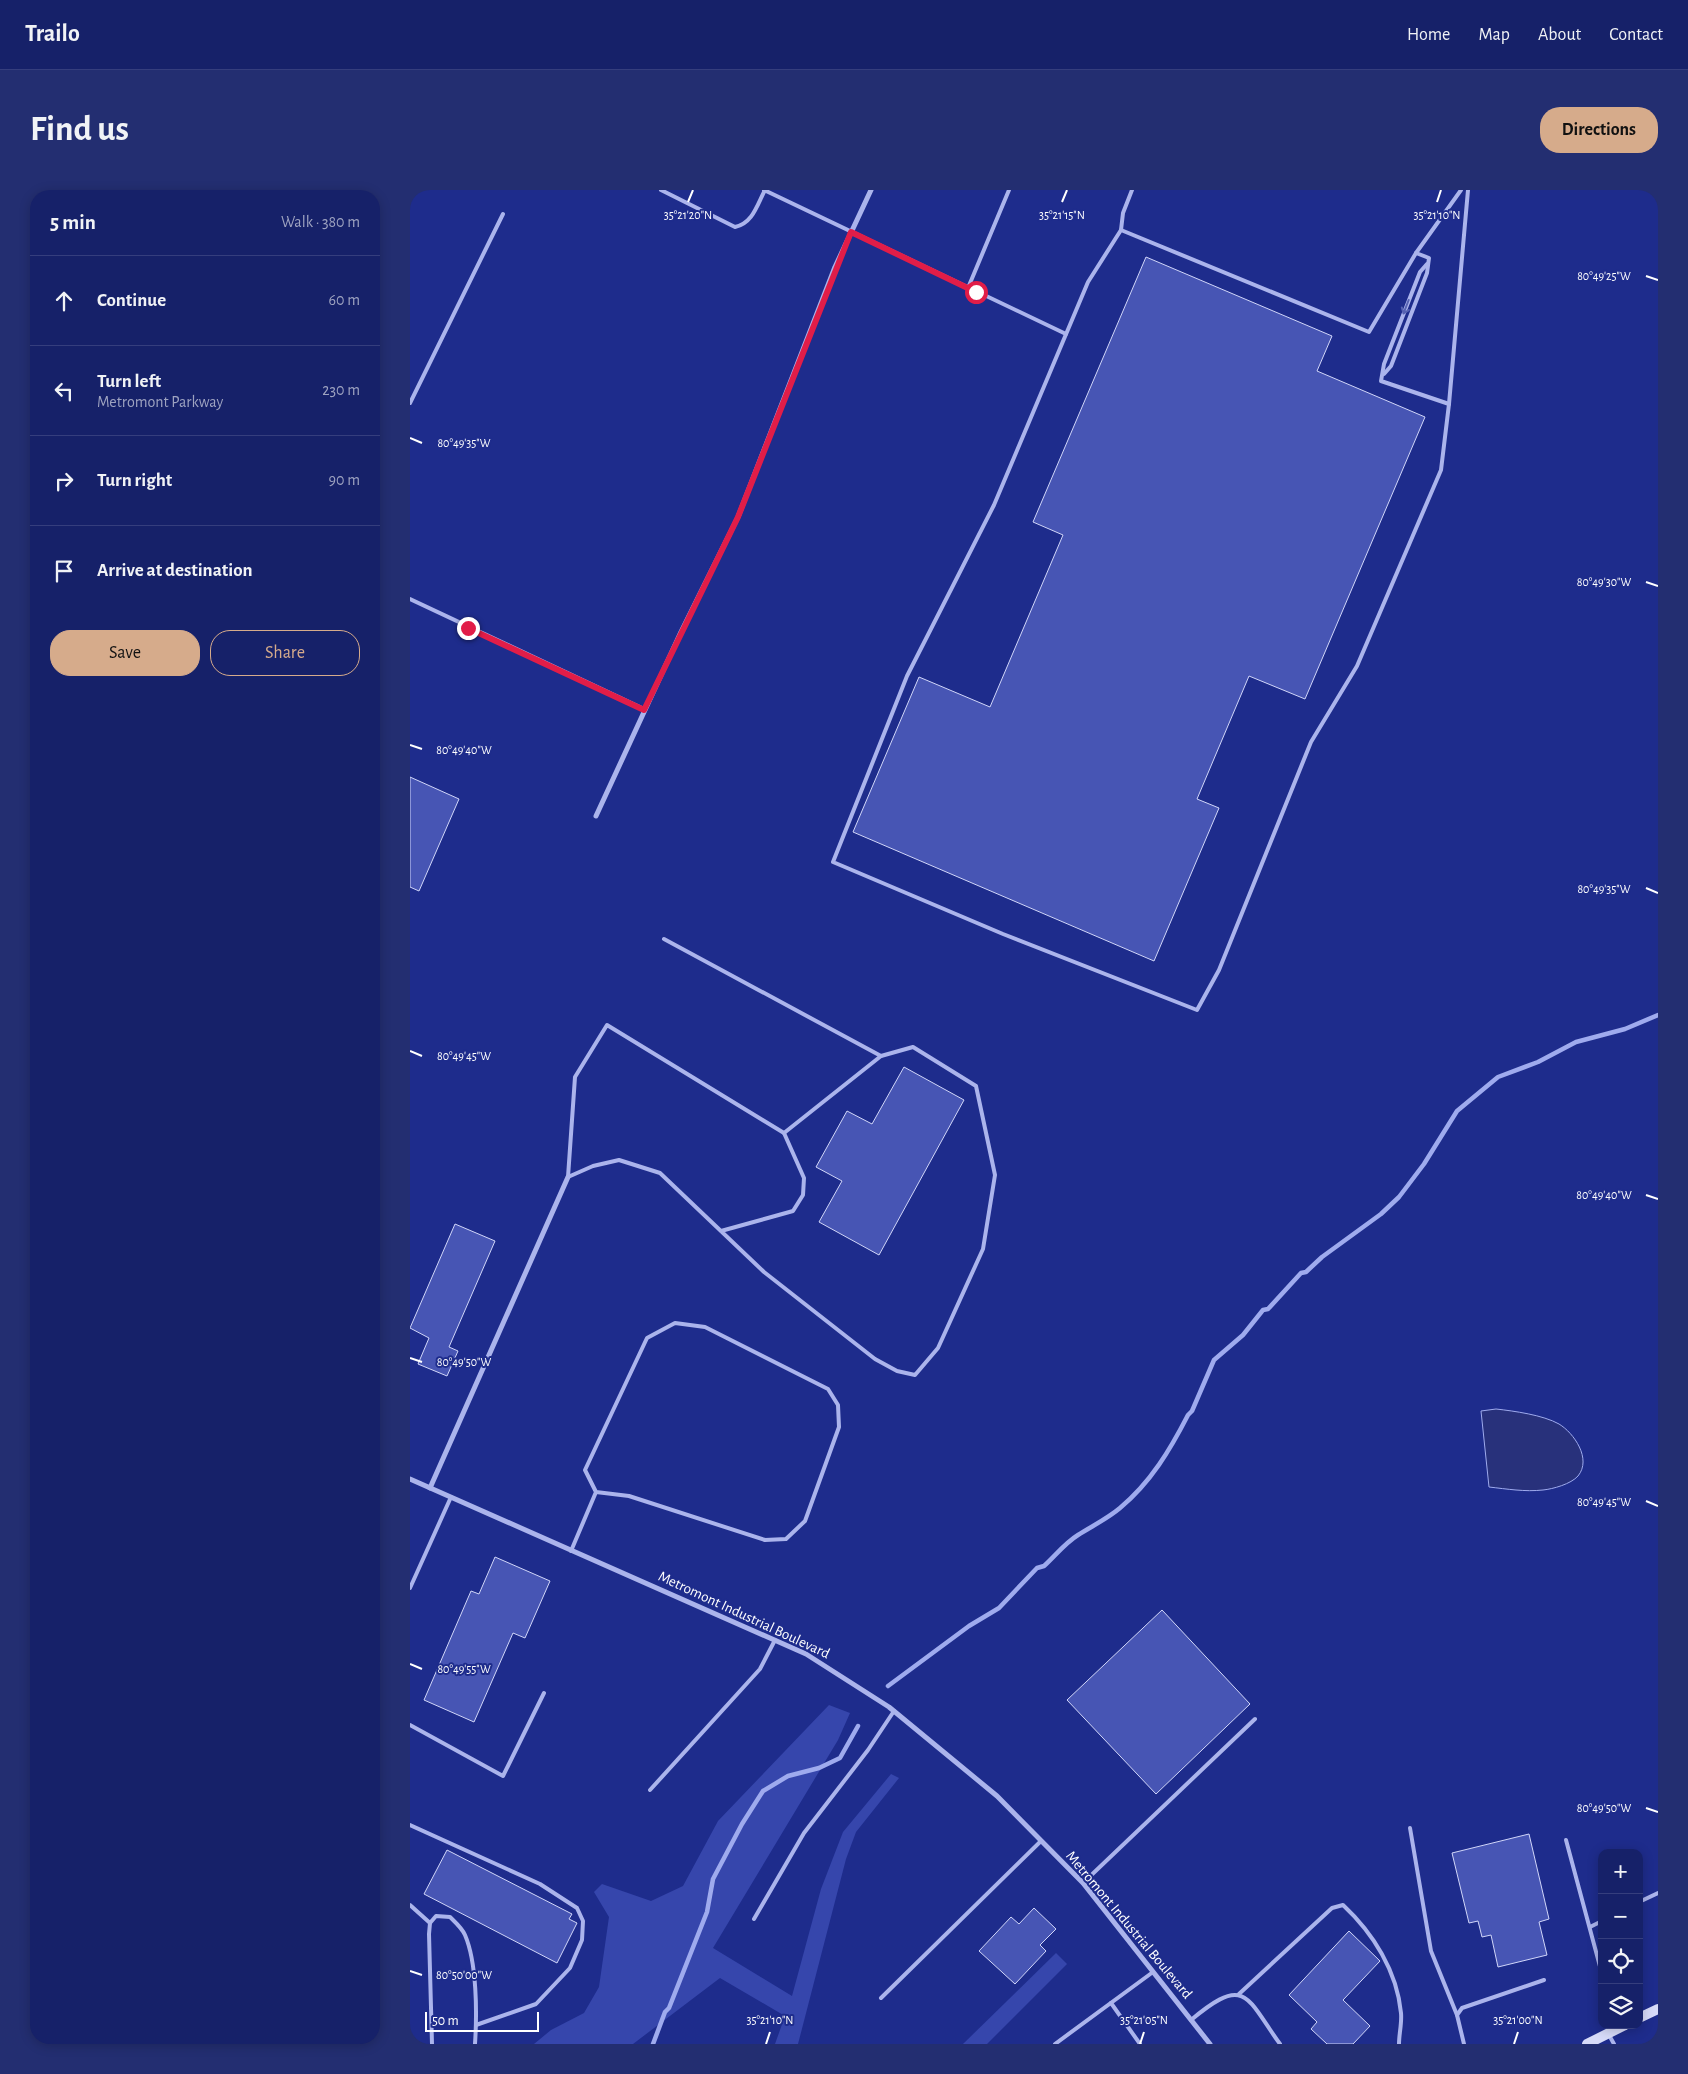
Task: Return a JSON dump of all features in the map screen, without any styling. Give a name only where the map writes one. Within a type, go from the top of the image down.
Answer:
[{"type":"main road","points":[[1643,2016],[1658,2009]]},
{"type":"main road","points":[[1587,2044],[1617,2029]]},
{"type":"street","points":[[596,816],[644,710],[738,517],[851,232],[872,190]]},
{"type":"street","points":[[430,1488],[568,1177]]},
{"type":"street","name":"Metromont Industrial Boulevard","points":[[410,1479],[775,1640],[823,1664],[894,1711],[997,1796],[1083,1883],[1210,2044]]},
{"type":"lane","points":[[662,190],[734,226],[743,225],[750,220],[764,190],[1066,334]]},
{"type":"lane","points":[[968,288],[1009,190]]},
{"type":"lane","points":[[1132,190],[1122,213],[1121,230],[1088,282],[994,505],[907,676],[833,862],[1003,934],[1197,1010],[1220,970],[1311,742],[1357,666],[1441,470],[1450,404],[1468,190]]},
{"type":"lane","points":[[1121,230],[1368,332],[1416,253],[1461,190]]},
{"type":"lane","points":[[410,403],[503,214]]},
{"type":"lane","points":[[1384,374],[1392,366],[1427,273],[1429,258],[1416,253]]},
{"type":"lane","points":[[1427,264],[1420,272],[1397,330],[1384,364],[1382,381],[1450,404]]},
{"type":"lane","points":[[410,599],[644,710]]},
{"type":"lane","points":[[664,939],[881,1056]]},
{"type":"lane","points":[[721,1231],[793,1211],[803,1195],[804,1178],[784,1133],[607,1025],[575,1077],[568,1177],[593,1166],[619,1160],[660,1173],[764,1272],[875,1360],[897,1371],[915,1375],[938,1348],[983,1249],[995,1175],[976,1086],[913,1047],[881,1056],[784,1133]]},
{"type":"lane","points":[[571,1551],[596,1492],[585,1470],[647,1338],[675,1324],[705,1327],[828,1390],[838,1405],[840,1427],[805,1521],[786,1539],[765,1540],[630,1496],[596,1492]]},
{"type":"lane","points":[[410,1588],[451,1497]]},
{"type":"lane","points":[[650,1790],[760,1669],[775,1640]]},
{"type":"lane","points":[[410,1725],[503,1776],[544,1692]]},
{"type":"lane","points":[[754,1919],[804,1833],[868,1750],[894,1711]]},
{"type":"lane","points":[[1083,1883],[1256,1719]]},
{"type":"lane","points":[[410,1824],[540,1884],[577,1908],[583,1921],[582,1940],[570,1968],[536,2004],[476,2025]]},
{"type":"lane","points":[[1410,1828],[1431,1951],[1457,2015],[1464,2044]]},
{"type":"lane","points":[[1566,1840],[1598,1958]]},
{"type":"lane","points":[[881,1998],[1041,1841]]},
{"type":"lane","points":[[1643,1900],[1658,1893]]},
{"type":"lane","points":[[410,1905],[430,1922]]},
{"type":"lane","points":[[1192,2020],[1219,1998],[1239,1994],[1332,1908],[1343,1905],[1356,1917],[1376,1943],[1391,1971],[1401,2013],[1399,2044]]},
{"type":"lane","points":[[432,2044],[430,1922],[436,1916],[450,1917],[465,1934],[472,1966],[476,2025],[475,2044]]},
{"type":"lane","points":[[1590,1927],[1598,1924]]},
{"type":"lane","points":[[1055,2044],[1153,1972]]},
{"type":"lane","points":[[1457,2015],[1462,2008],[1544,1980]]},
{"type":"lane","points":[[1239,1994],[1248,1998],[1280,2044]]},
{"type":"lane","points":[[1111,2003],[1140,2044]]},
{"type":"lane","points":[[1608,2034],[1614,2044]]},
{"type":"shaded area","points":[[1496,1409],[1537,1416],[1565,1428],[1575,1440],[1582,1454],[1582,1469],[1578,1476],[1566,1484],[1543,1490],[1489,1487],[1481,1411]]},
{"type":"shaded area","points":[[829,1705],[850,1713],[838,1740],[713,1948],[792,1996],[821,1889],[843,1832],[891,1774],[899,1778],[856,1832],[846,1859],[798,2044],[775,2044],[785,2016],[720,1978],[633,2044],[534,2044],[551,2030],[584,2013],[599,1987],[609,1917],[594,1892],[602,1884],[651,1901],[683,1886],[718,1821]]},
{"type":"shaded area","points":[[1056,1953],[1067,1964],[987,2044],[963,2044]]},
{"type":"building","points":[[1146,257],[1332,336],[1317,371],[1425,417],[1305,699],[1249,676],[1197,799],[1219,808],[1154,961],[853,832],[919,677],[990,707],[1063,535],[1033,522]]},
{"type":"building","points":[[410,777],[459,799],[419,891],[410,887]]},
{"type":"building","points":[[904,1067],[964,1100],[879,1255],[819,1222],[842,1181],[816,1167],[847,1111],[872,1124]]},
{"type":"building","points":[[455,1224],[495,1241],[449,1347],[458,1351],[447,1376],[418,1364],[429,1338],[410,1328]]},
{"type":"building","points":[[495,1557],[550,1581],[525,1638],[513,1633],[474,1722],[424,1700],[471,1591],[479,1594]]},
{"type":"building","points":[[1162,1610],[1250,1704],[1156,1794],[1067,1700]]},
{"type":"building","points":[[1529,1834],[1549,1919],[1539,1922],[1547,1955],[1498,1967],[1491,1935],[1482,1937],[1478,1921],[1469,1923],[1452,1853]]},
{"type":"building","points":[[447,1850],[572,1914],[569,1919],[577,1923],[557,1963],[424,1894]]},
{"type":"building","points":[[1034,1908],[1056,1929],[1040,1945],[1046,1951],[1015,1984],[979,1951],[1011,1917],[1019,1924]]},
{"type":"building","points":[[1349,1931],[1380,1961],[1343,2000],[1370,2026],[1353,2044],[1327,2044],[1311,2029],[1317,2022],[1289,1995]]},
{"type":"waterway","points":[[888,1686],[969,1626],[999,1608],[1037,1568],[1044,1566],[1073,1538],[1110,1516],[1131,1498],[1159,1465],[1174,1441],[1192,1411],[1214,1360],[1243,1335],[1263,1310],[1268,1309],[1301,1273],[1306,1272],[1322,1257],[1381,1214],[1399,1197],[1424,1164],[1457,1111],[1498,1077],[1538,1062],[1576,1042],[1625,1029],[1658,1015]]},
{"type":"waterway","points":[[653,2044],[707,1912],[713,1879],[742,1824],[763,1791],[788,1776],[819,1768],[840,1758],[858,1726]]},
{"type":"route","points":[[468,628],[644,710],[738,517],[835,267],[851,232],[976,292]]}]
